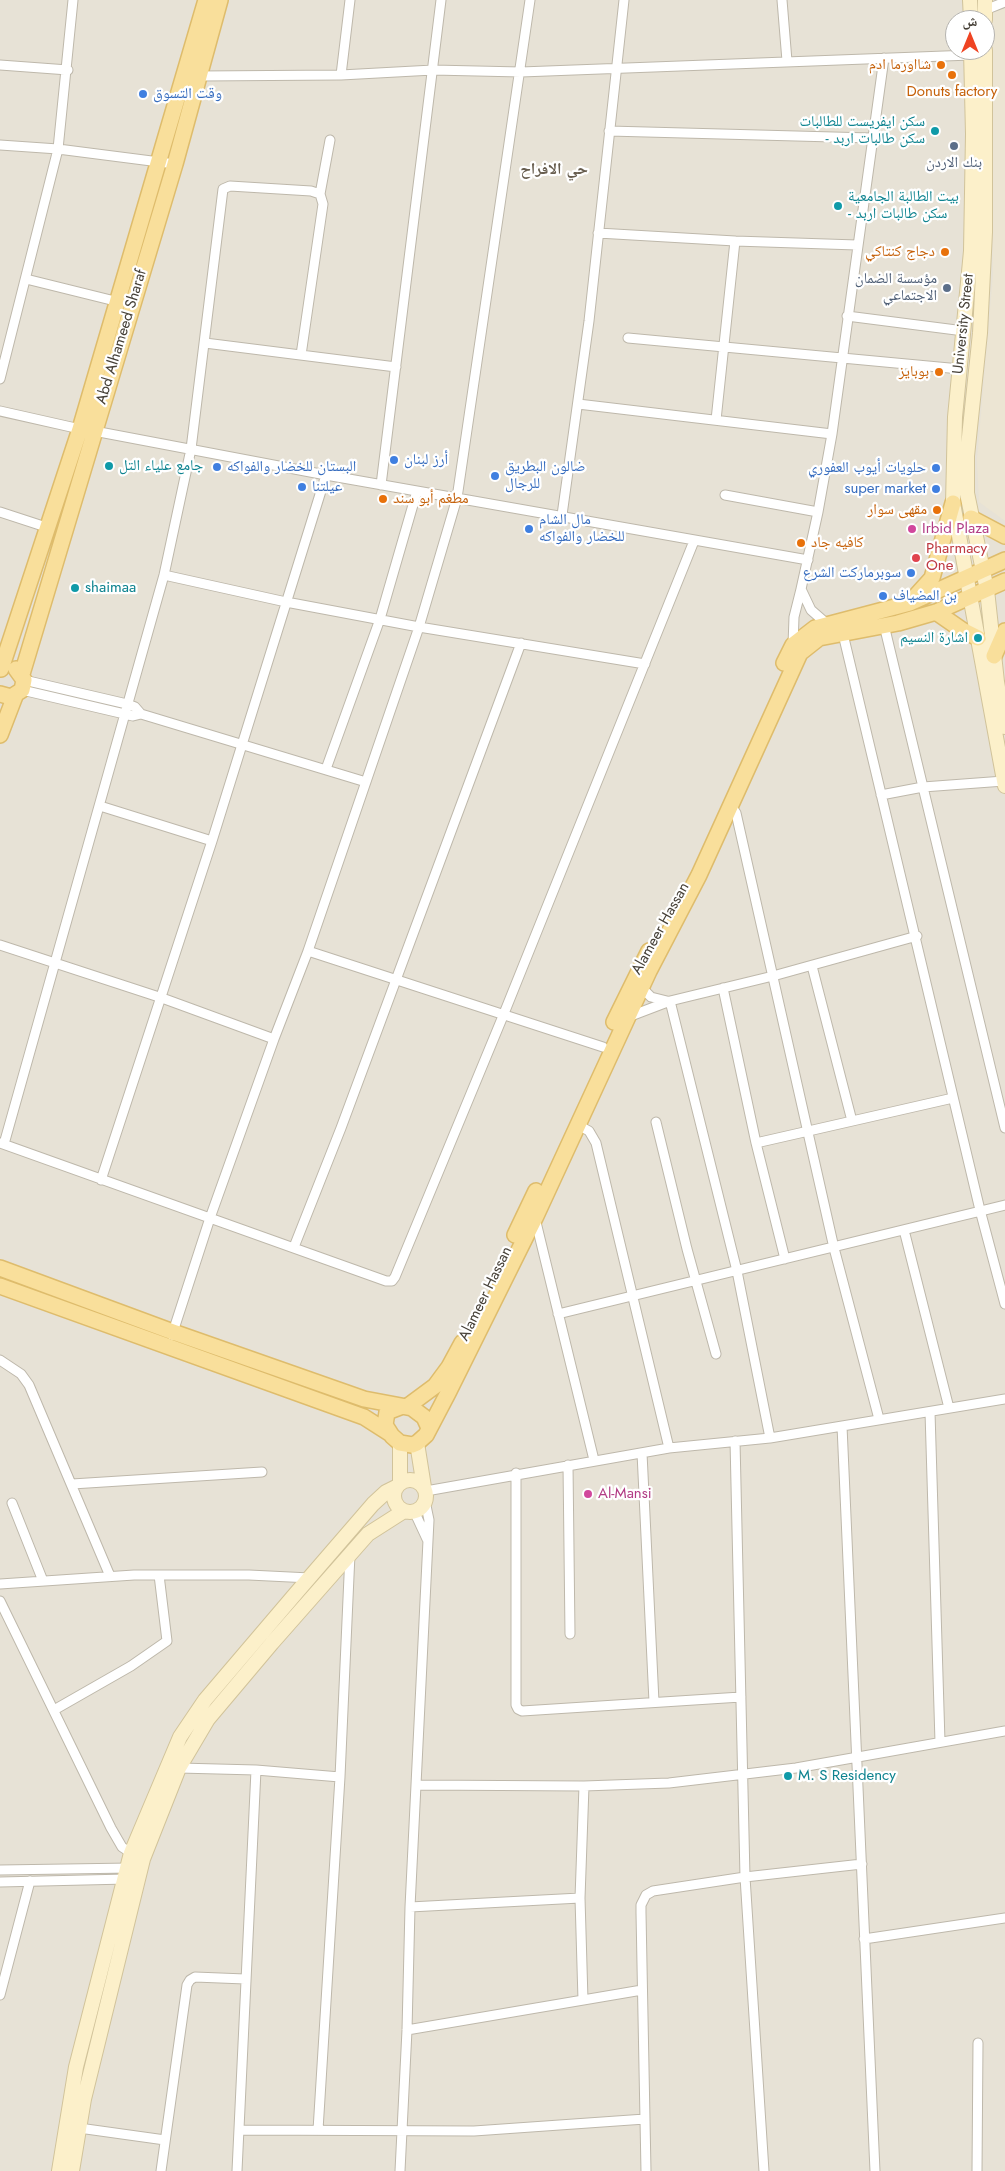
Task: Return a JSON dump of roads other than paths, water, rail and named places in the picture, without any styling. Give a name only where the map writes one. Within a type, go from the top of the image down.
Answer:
[{"type":"main road","name":"Abd Alhameed Sharaf","points":[[0,670],[49,528],[87,430],[168,163],[206,0]]},
{"type":"main road","name":"Abd Alhameed Sharaf","points":[[0,735],[16,687],[87,430],[119,302],[200,76],[220,0]]},
{"type":"main road","name":"University Street","points":[[971,60],[973,134],[971,251],[955,417],[953,503],[1004,783]]},
{"type":"main road","name":"University Street","points":[[985,60],[985,232],[980,332],[967,456],[967,493],[987,590],[994,656],[1005,727]]},
{"type":"main road","points":[[910,603],[932,578],[953,503]]},
{"type":"main road","points":[[971,518],[1005,536]]},
{"type":"main road","name":"Alameer Hassan","points":[[429,1428],[535,1218],[574,1124],[603,1047],[636,974],[692,873],[793,645],[809,631],[827,624],[910,603],[1005,560]]},
{"type":"main road","name":"Alameer Hassan","points":[[394,1437],[385,1425],[387,1412],[404,1407],[435,1386],[449,1367],[699,875],[800,653],[819,638],[936,612],[1005,581]]},
{"type":"main road","points":[[936,612],[962,630],[978,638]]},
{"type":"main road","points":[[994,656],[1005,631]]},
{"type":"main road","points":[[0,670],[12,668],[16,687]]},
{"type":"main road","points":[[0,1268],[171,1340],[364,1417],[394,1437],[412,1445],[426,1435],[429,1428],[420,1412],[364,1399],[171,1340],[0,1286]]},
{"type":"main road","points":[[394,1437],[398,1485],[394,1492],[396,1503],[409,1511]]},
{"type":"main road","points":[[417,1443],[425,1493]]},
{"type":"main road","points":[[59,2171],[76,2067],[135,1868],[173,1750],[190,1720],[297,1592],[374,1504],[386,1492],[410,1480],[425,1493]]},
{"type":"main road","points":[[72,2171],[84,2099],[135,1868],[179,1768],[208,1719],[350,1554],[368,1534],[409,1511],[425,1493]]},
{"type":"main road","points":[[297,1592],[308,1603]]},
{"type":"street","points":[[0,379],[58,149],[68,70],[73,0]]},
{"type":"street","points":[[341,75],[350,0]]},
{"type":"street","points":[[381,485],[441,0]]},
{"type":"street","points":[[171,1340],[210,1218],[274,1039],[308,951],[419,627],[457,498],[521,72],[530,0]]},
{"type":"street","points":[[562,515],[578,404],[624,0]]},
{"type":"street","points":[[782,0],[787,61]]},
{"type":"street","points":[[985,10],[1005,2]]},
{"type":"street","points":[[200,76],[341,75],[433,70],[521,72],[945,54]]},
{"type":"street","points":[[793,645],[794,617],[818,512],[832,434],[871,138],[884,58]]},
{"type":"street","points":[[0,65],[68,70]]},
{"type":"street","points":[[608,131],[871,138]]},
{"type":"street","points":[[301,355],[323,204],[320,194],[330,140]]},
{"type":"street","points":[[0,145],[58,149],[168,163]]},
{"type":"street","points":[[320,194],[311,191],[224,187],[191,449],[164,575],[100,806],[2,1144],[386,1281],[392,1280],[395,1277],[503,1016],[694,541]]},
{"type":"street","points":[[598,233],[735,241],[857,245]]},
{"type":"street","points":[[716,420],[735,241]]},
{"type":"street","points":[[26,279],[119,302]]},
{"type":"street","points":[[847,316],[964,330]]},
{"type":"street","points":[[628,338],[841,359],[960,368]]},
{"type":"street","points":[[205,343],[396,367]]},
{"type":"street","points":[[578,404],[832,434]]},
{"type":"street","points":[[0,411],[87,430],[326,475],[562,515],[694,541],[808,560]]},
{"type":"street","points":[[102,1180],[212,841],[326,475]]},
{"type":"street","points":[[326,769],[380,619],[417,491]]},
{"type":"street","points":[[725,495],[818,512]]},
{"type":"street","points":[[0,512],[49,528]]},
{"type":"street","points":[[164,575],[286,602],[419,627],[645,664]]},
{"type":"street","points":[[801,589],[811,610],[827,624]]},
{"type":"street","points":[[884,625],[1005,1128]]},
{"type":"street","points":[[843,634],[980,1210],[1005,1304]]},
{"type":"street","points":[[294,1247],[521,643]]},
{"type":"street","points":[[16,687],[126,709],[133,716],[141,714],[366,782]]},
{"type":"street","points":[[881,795],[923,787],[1004,783]]},
{"type":"street","points":[[730,804],[736,813],[834,1248],[879,1419]]},
{"type":"street","points":[[100,806],[212,841]]},
{"type":"street","points":[[628,1017],[670,1001],[812,966],[916,936]]},
{"type":"street","points":[[0,945],[162,998],[274,1039]]},
{"type":"street","points":[[308,951],[603,1047]]},
{"type":"street","points":[[812,966],[852,1121]]},
{"type":"street","points":[[642,988],[651,997],[670,1001]]},
{"type":"street","points":[[722,988],[756,1143],[785,1259]]},
{"type":"street","points":[[670,1001],[737,1272],[770,1438]]},
{"type":"street","points":[[756,1143],[953,1098]]},
{"type":"street","points":[[656,1122],[716,1354]]},
{"type":"street","points":[[574,1124],[589,1131],[596,1143],[670,1448]]},
{"type":"street","points":[[558,1314],[737,1272],[980,1210],[1005,1206]]},
{"type":"street","points":[[535,1218],[594,1460]]},
{"type":"street","points":[[904,1230],[949,1408]]},
{"type":"street","points":[[0,1360],[21,1374],[29,1385],[110,1576]]},
{"type":"street","points":[[400,2171],[408,2030],[410,1907],[429,1520],[425,1493],[516,1474],[642,1452],[770,1438],[1005,1399]]},
{"type":"street","points":[[930,1412],[940,1742]]},
{"type":"street","points":[[842,1426],[875,2171]]},
{"type":"street","points":[[735,1441],[745,1877],[764,2171]]},
{"type":"street","points":[[642,1452],[654,1702]]},
{"type":"street","points":[[568,1465],[570,1634]]},
{"type":"street","points":[[72,1484],[262,1472]]},
{"type":"street","points":[[516,1474],[516,1705],[518,1710],[741,1697]]},
{"type":"street","points":[[12,1503],[43,1581]]},
{"type":"street","points":[[409,1511],[427,1539]]},
{"type":"street","points":[[318,2130],[340,1777],[350,1554]]},
{"type":"street","points":[[54,1710],[131,1666],[167,1642],[159,1575]]},
{"type":"street","points":[[0,1584],[110,1576],[159,1575],[249,1575],[310,1578]]},
{"type":"street","points":[[0,1601],[108,1822],[135,1868]]},
{"type":"street","points":[[417,1785],[584,1786],[669,1783],[742,1775],[858,1758],[1005,1732]]},
{"type":"street","points":[[179,1768],[256,1770],[340,1777]]},
{"type":"street","points":[[237,2171],[256,1770]]},
{"type":"street","points":[[583,2000],[580,1898],[584,1786]]},
{"type":"street","points":[[646,2171],[641,1904],[646,1895],[653,1891],[745,1877],[862,1864]]},
{"type":"street","points":[[0,1870],[135,1868]]},
{"type":"street","points":[[0,1882],[30,1881],[135,1868]]},
{"type":"street","points":[[0,1995],[30,1881]]},
{"type":"street","points":[[410,1907],[580,1898]]},
{"type":"street","points":[[864,1939],[1005,1918]]},
{"type":"street","points":[[161,2171],[187,1985],[195,1977],[245,1979]]},
{"type":"street","points":[[408,2030],[642,1990]]},
{"type":"street","points":[[977,2171],[978,2043]]},
{"type":"street","points":[[240,2130],[402,2133],[546,2128],[645,2119]]},
{"type":"street","points":[[79,2128],[165,2140]]},
{"type":"place","name":"شااورما ادم","points":[[941,65]]},
{"type":"place","name":"Donuts factory","points":[[952,75]]},
{"type":"place","name":"وقت التسوق","points":[[143,94]]},
{"type":"place","name":"سكن ايفريست للطالبات - سكن طالبات اربد","points":[[935,131]]},
{"type":"place","name":"بنك الاردن","points":[[954,146]]},
{"type":"place","name":"بيت الطالبة الجامعية - سكن طالبات اربد","points":[[838,206]]},
{"type":"place","name":"دجاج كنتاكي","points":[[945,252]]},
{"type":"place","name":"مؤسسة الضمان الاجتماعي","points":[[947,288]]},
{"type":"place","name":"بوبايز","points":[[939,372]]},
{"type":"place","name":"أرز لبنان","points":[[394,460]]},
{"type":"place","name":"جامع علياء التل","points":[[109,466]]},
{"type":"place","name":"البستان للخضار والفواكه","points":[[217,467]]},
{"type":"place","name":"حلويات أيوب العفوري","points":[[936,468]]},
{"type":"place","name":"ضالون البطريق للرجال","points":[[495,476]]},
{"type":"place","name":"عيلتنا","points":[[302,487]]},
{"type":"place","name":"super market","points":[[936,489]]},
{"type":"place","name":"مطغم أبو سند","points":[[383,499]]},
{"type":"place","name":"مقهى سوار","points":[[937,510]]},
{"type":"place","name":"مال الشام للخضار والفواكه","points":[[529,529]]},
{"type":"place","name":"Irbid Plaza","points":[[912,529]]},
{"type":"place","name":"كافيه جاد","points":[[801,543]]},
{"type":"place","name":"Pharmacy One","points":[[916,558]]},
{"type":"place","name":"سوبرماركت الشرع","points":[[911,573]]},
{"type":"place","name":"shaimaa","points":[[75,588]]},
{"type":"place","name":"بن المضياف","points":[[883,596]]},
{"type":"place","name":"اشارة النسيم","points":[[978,638]]},
{"type":"place","name":"Al-Mansi","points":[[588,1494]]},
{"type":"place","name":"M. S Residency","points":[[788,1776]]},
{"type":"district","name":"حي الافراح","points":[[554,170]]}]
